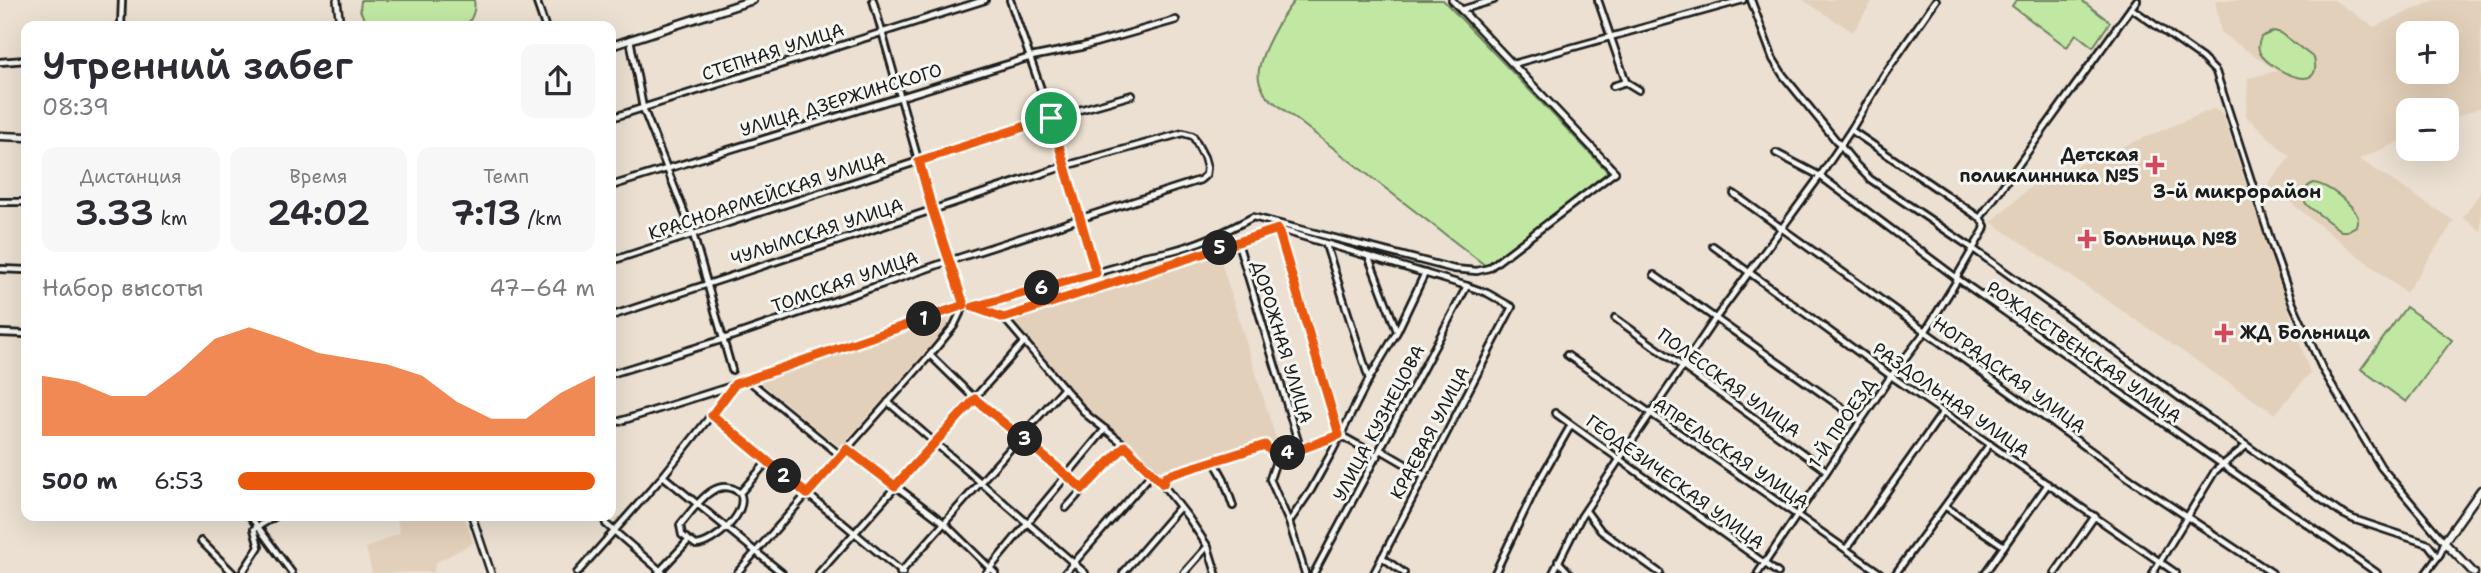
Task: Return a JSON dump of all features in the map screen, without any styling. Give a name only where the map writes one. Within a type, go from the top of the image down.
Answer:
[{"type":"main road","points":[[616,44],[754,0]]},
{"type":"main road","points":[[0,136],[21,137]]},
{"type":"main road","points":[[2474,573],[2444,542],[2481,490]]},
{"type":"street","points":[[121,21],[122,0]]},
{"type":"street","points":[[337,0],[339,21]]},
{"type":"street","points":[[536,0],[543,21]]},
{"type":"street","points":[[737,573],[930,355],[954,326],[964,305],[932,209],[873,0]]},
{"type":"street","name":"СТЕПНАЯ УЛИЦА","points":[[616,116],[985,0]]},
{"type":"street","points":[[1010,0],[1051,118],[1096,273]]},
{"type":"street","points":[[973,307],[1124,265],[1139,256],[1171,251],[1223,234],[1253,217],[1454,269],[1477,271],[1499,262],[1615,172],[1452,0]]},
{"type":"street","points":[[1461,10],[1494,0]]},
{"type":"street","points":[[1598,0],[1626,82],[1639,90]]},
{"type":"street","points":[[1512,64],[1611,39],[1744,0]]},
{"type":"street","points":[[1751,0],[1773,59],[1795,91],[1870,179],[1972,248],[2345,515],[2428,544],[2444,542]]},
{"type":"street","points":[[1553,573],[1586,510],[1619,460],[1715,319],[1820,176],[1937,0]]},
{"type":"street","points":[[1851,130],[1980,218],[2137,0]]},
{"type":"street","points":[[2131,8],[2202,58],[2217,72],[2276,259],[2299,319],[2323,370],[2381,467],[2444,542]]},
{"type":"street","name":"УЛИЦА ДЗЕРЖИНСКОГО","points":[[616,184],[1031,57],[1081,47],[1176,20]]},
{"type":"street","points":[[630,39],[643,108],[693,234],[732,370]]},
{"type":"street","points":[[0,62],[21,60]]},
{"type":"street","points":[[1613,86],[1626,82]]},
{"type":"street","name":"КРАСНОАРМЕЙСКАЯ УЛИЦА","points":[[616,259],[1051,118],[1132,95]]},
{"type":"street","name":"ЧУЛЫМСКАЯ УЛИЦА","points":[[616,314],[1065,166],[1183,133],[1193,136]]},
{"type":"street","name":"ТОМСКАЯ УЛИЦА","points":[[616,372],[724,340],[949,261],[1200,180],[1206,175],[1207,168],[1193,136]]},
{"type":"street","name":"РОЖДЕСТВЕНСКАЯ УЛИЦА","points":[[1776,153],[1820,176],[1957,278],[2377,573]]},
{"type":"street","name":"НОГРАДСКАЯ УЛИЦА","points":[[1734,194],[2133,481],[2272,573]]},
{"type":"street","points":[[0,202],[21,202]]},
{"type":"street","name":"1-Й ПРОЕЗД","points":[[1758,573],[1826,470],[1924,332],[1985,227],[1980,218]]},
{"type":"street","points":[[1278,229],[1339,435],[1378,456]]},
{"type":"street","points":[[1004,318],[1278,229],[1467,286]]},
{"type":"street","name":"ДОРОЖНАЯ УЛИЦА","points":[[1238,243],[1300,448]]},
{"type":"street","points":[[1326,245],[1369,379]]},
{"type":"street","name":"РАЗДОЛЬНАЯ УЛИЦА","points":[[1713,246],[1891,376],[2176,573]]},
{"type":"street","points":[[1369,257],[1397,332]]},
{"type":"street","points":[[0,269],[21,270]]},
{"type":"street","points":[[1289,522],[1311,490],[1369,379],[1397,332],[1424,273]]},
{"type":"street","points":[[1654,275],[1861,421]]},
{"type":"street","name":"КРАЕВАЯ УЛИЦА","points":[[1374,573],[1512,307],[1487,293],[1467,286]]},
{"type":"street","name":"УЛИЦА КУЗНЕЦОВА","points":[[1314,573],[1467,286]]},
{"type":"street","points":[[616,422],[964,305],[973,307],[1004,318],[1087,415],[1153,472],[1208,547],[1216,573]]},
{"type":"street","name":"ПОЛЕССКАЯ УЛИЦА","points":[[1615,318],[1826,470]]},
{"type":"street","points":[[0,333],[21,334]]},
{"type":"street","points":[[819,573],[1025,341]]},
{"type":"street","points":[[930,355],[975,399],[1083,489]]},
{"type":"street","name":"АПРЕЛЬСКАЯ УЛИЦА","points":[[1567,355],[1880,573]]},
{"type":"street","points":[[748,380],[841,456]]},
{"type":"street","points":[[577,573],[663,476],[735,384]]},
{"type":"street","points":[[712,415],[902,572],[1064,388]]},
{"type":"street","points":[[888,402],[1085,573]]},
{"type":"street","points":[[1846,549],[1942,412]]},
{"type":"street","name":"ГЕОДЕЗИЧЕСКАЯ УЛИЦА","points":[[1555,413],[1779,573]]},
{"type":"street","points":[[1495,573],[1539,481],[1572,425]]},
{"type":"street","points":[[988,571],[1105,429]]},
{"type":"street","points":[[1305,573],[1289,522],[1270,479],[1277,458],[1339,435]]},
{"type":"street","points":[[1896,573],[1990,444]]},
{"type":"street","points":[[1163,484],[1166,476],[1265,445],[1277,458]]},
{"type":"street","points":[[1066,508],[1125,446]]},
{"type":"street","points":[[2153,573],[2220,465],[2246,446]]},
{"type":"street","points":[[847,449],[944,523],[988,571],[995,573]]},
{"type":"street","points":[[1381,450],[1424,475]]},
{"type":"street","points":[[1214,461],[1233,506]]},
{"type":"street","points":[[740,493],[767,462]]},
{"type":"street","points":[[1065,573],[1153,472]]},
{"type":"street","points":[[663,476],[782,573]]},
{"type":"street","points":[[1985,573],[2048,484]]},
{"type":"street","points":[[726,486],[740,493],[743,498],[742,506],[717,538],[696,545],[682,535],[680,525],[698,505],[713,489],[726,486]]},
{"type":"street","points":[[1946,506],[2004,546]]},
{"type":"street","points":[[1124,573],[1180,508]]},
{"type":"street","points":[[1586,510],[1601,531],[1660,573]]},
{"type":"street","points":[[2055,573],[2095,516]]},
{"type":"street","points":[[254,521],[292,573]]},
{"type":"street","points":[[242,573],[259,547],[254,530],[266,521]]},
{"type":"street","points":[[474,521],[491,573]]},
{"type":"street","points":[[606,521],[660,572],[688,541]]},
{"type":"street","points":[[201,541],[233,573]]},
{"type":"street","points":[[2426,573],[2444,542]]},
{"type":"street","points":[[2428,544],[2438,556]]},
{"type":"street","points":[[1184,573],[1208,547]]},
{"type":"street","points":[[1382,557],[1404,573]]},
{"type":"street","points":[[1558,561],[1569,573]]},
{"type":"shaded area","points":[[1803,0],[1873,0],[1853,32]]},
{"type":"shaded area","points":[[2215,0],[2334,0],[2374,27],[2435,0],[2481,0],[2481,107],[2459,116],[2459,98],[2396,98],[2396,143],[2359,159],[2454,221],[2406,293],[2268,185],[2290,157],[2246,116],[2248,78],[2277,71],[2221,33]]},
{"type":"shaded area","points":[[2213,109],[2222,113],[2310,373],[2275,414],[1991,222],[2035,183]]},
{"type":"shaded area","points":[[2481,191],[2481,231],[2463,218]]},
{"type":"shaded area","points":[[1218,252],[1279,448],[1168,482],[1088,414],[1009,319]]},
{"type":"shaded area","points":[[948,319],[949,325],[840,447],[762,384],[763,381]]},
{"type":"shaded area","points":[[397,521],[466,521],[473,543],[435,563],[434,572],[372,573],[366,548],[400,533]]},
{"type":"green space","points":[[361,0],[474,0],[469,21],[365,21],[360,10]]},
{"type":"green space","points":[[1295,0],[1443,0],[1608,172],[1486,266],[1266,96],[1259,80],[1261,61],[1277,26]]},
{"type":"green space","points":[[2016,0],[2081,0],[2110,22],[2093,47],[2076,34],[2067,47],[2012,6]]},
{"type":"green space","points":[[2274,31],[2281,33],[2314,58],[2315,70],[2311,76],[2303,78],[2283,72],[2260,53],[2258,47],[2261,37]]},
{"type":"green space","points":[[2314,183],[2333,191],[2351,206],[2358,217],[2356,226],[2341,231],[2308,206],[2304,193],[2307,187]]},
{"type":"green space","points":[[2406,307],[2452,340],[2406,402],[2361,369]]},
{"type":"place","name":"Детская поликлинника №5","points":[[2155,165]]},
{"type":"place","name":"Больница №8","points":[[2087,239]]},
{"type":"place","name":"ЖД Больница","points":[[2224,333]]},
{"type":"district","name":"3-й микрорайон","points":[[2237,191]]},
{"type":"route","points":[[1051,118],[1096,273],[973,307],[1004,318],[1278,229],[1339,435],[1277,458],[1265,445],[1166,476],[1163,484],[1125,446],[1083,489],[975,399],[895,486],[847,449],[807,494],[712,415],[735,384],[964,305],[919,161],[1051,118]]}]
